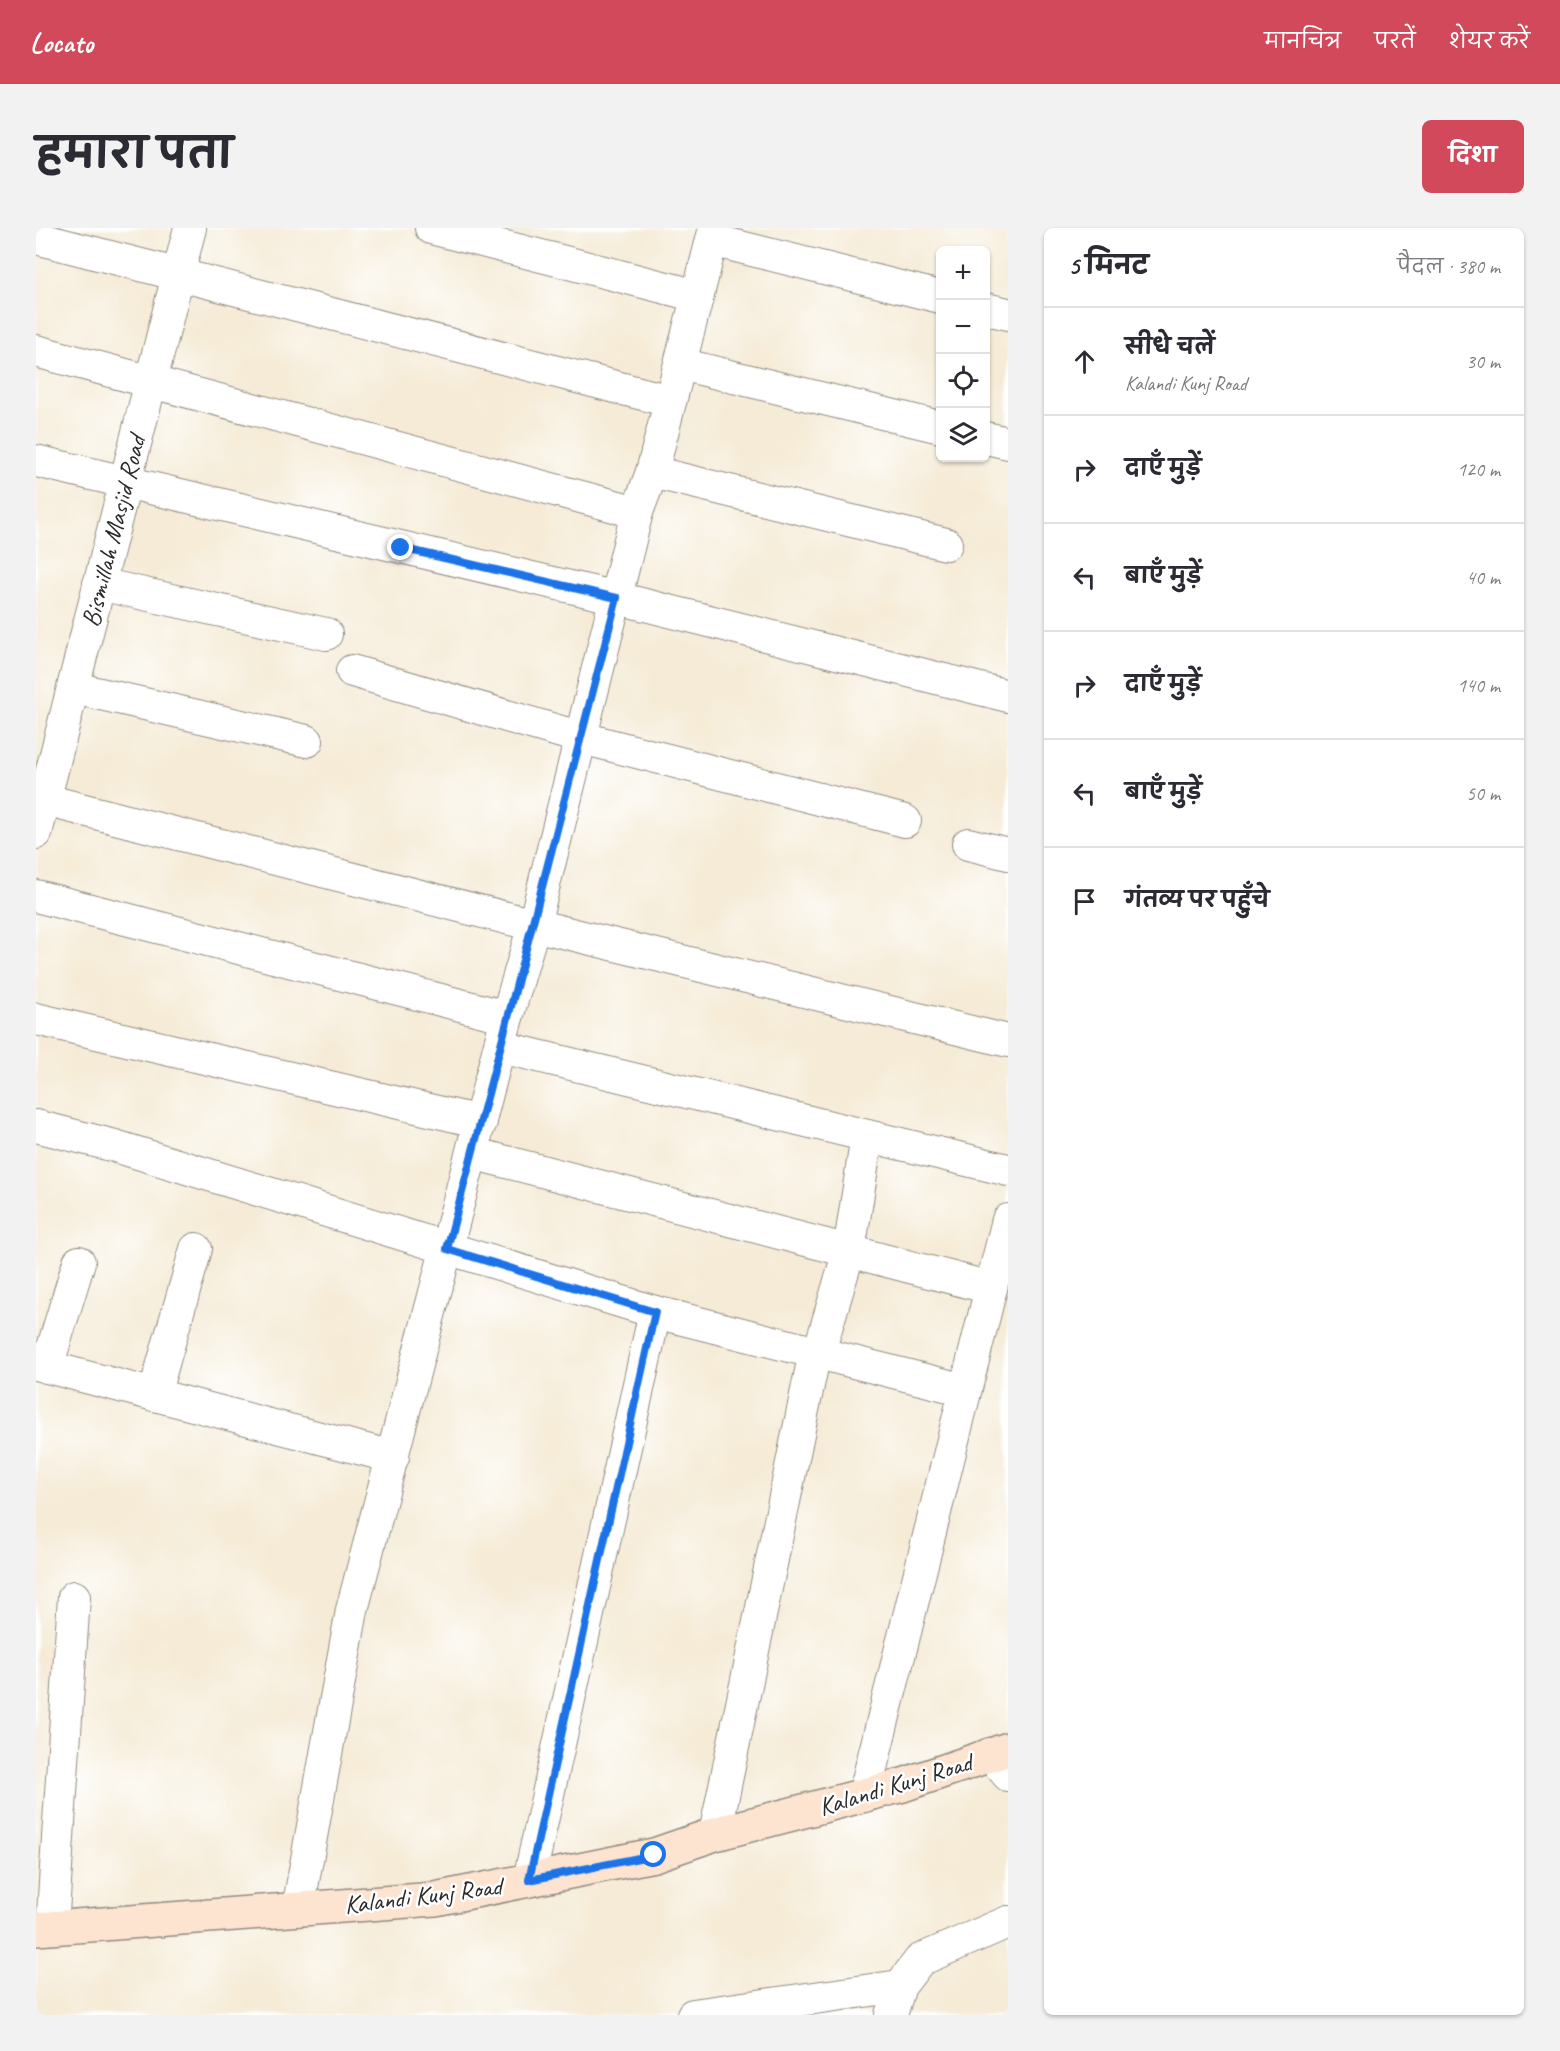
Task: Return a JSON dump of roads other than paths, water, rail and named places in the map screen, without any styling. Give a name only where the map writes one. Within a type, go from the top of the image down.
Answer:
[{"type":"street","name":"Bismillah Masjid Road","points":[[36,833],[190,228]]},
{"type":"street","points":[[431,228],[698,296]]},
{"type":"street","points":[[298,1909],[352,1610],[534,925],[637,512],[651,472],[714,234],[936,296]]},
{"type":"street","points":[[36,238],[670,402]]},
{"type":"street","points":[[990,310],[1008,314]]},
{"type":"street","points":[[36,351],[637,512]]},
{"type":"street","points":[[680,364],[936,426]]},
{"type":"street","points":[[990,439],[1008,443]]},
{"type":"street","points":[[36,461],[617,598],[1008,696]]},
{"type":"street","points":[[651,472],[946,544]]},
{"type":"street","points":[[99,584],[326,634]]},
{"type":"street","points":[[352,670],[582,738],[905,821]]},
{"type":"street","points":[[74,688],[307,741]]},
{"type":"street","points":[[45,800],[534,925],[1008,1041]]},
{"type":"street","points":[[968,844],[1008,854]]},
{"type":"street","points":[[36,896],[867,1136],[1008,1170]]},
{"type":"street","points":[[36,1019],[481,1122]]},
{"type":"street","points":[[36,1126],[115,1146],[655,1312],[965,1390]]},
{"type":"street","points":[[715,1834],[817,1352],[849,1251],[867,1136]]},
{"type":"street","points":[[472,1153],[991,1288]]},
{"type":"street","points":[[864,1796],[1008,1221]]},
{"type":"street","points":[[154,1395],[196,1249]]},
{"type":"street","points":[[79,1262],[41,1365],[393,1457]]},
{"type":"street","points":[[529,1880],[655,1312]]},
{"type":"street","points":[[44,1928],[74,1597]]},
{"type":"street","name":"Kalandi Kunj Road","points":[[44,1928],[435,1899],[654,1855],[715,1834],[1002,1759]]},
{"type":"street","points":[[891,2015],[900,1986],[920,1960],[1008,1922]]},
{"type":"street","points":[[693,2015],[900,1986]]}]
